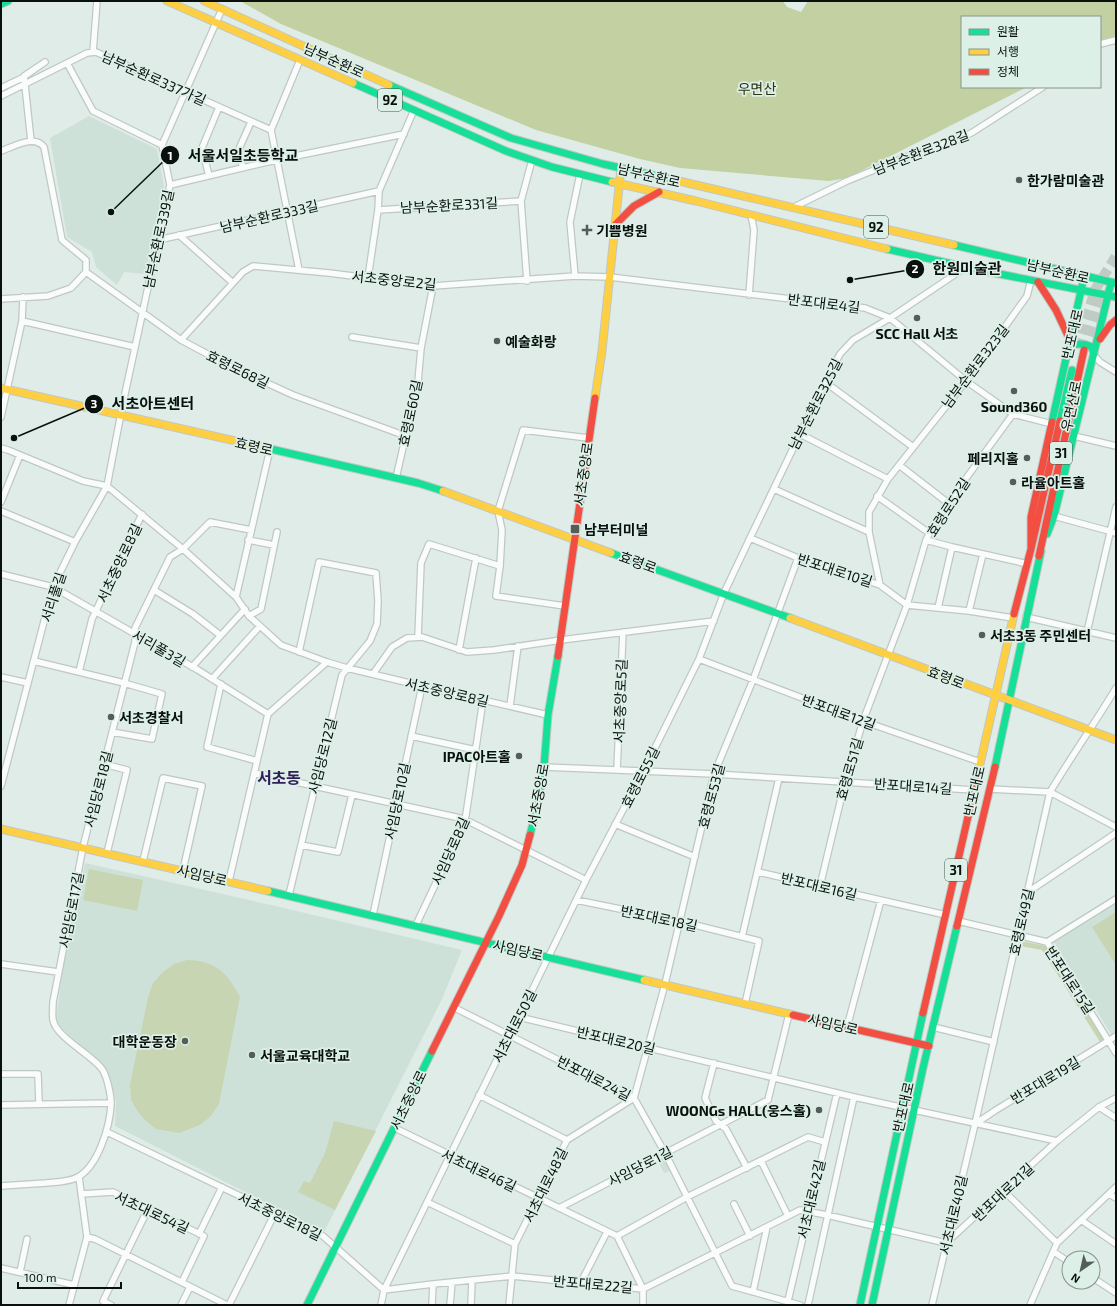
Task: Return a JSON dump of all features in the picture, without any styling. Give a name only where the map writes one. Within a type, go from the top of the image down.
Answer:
[{"type":"main road","points":[[1,4],[8,1]]},
{"type":"main road","name":"남부순환로","points":[[166,1],[506,151],[532,160],[580,174],[670,194],[966,267],[1067,287],[1108,297],[1116,297]]},
{"type":"main road","name":"남부순환로","points":[[204,1],[339,63],[511,138],[564,154],[621,168],[1114,283]]},
{"type":"main road","name":"서초중앙로","points":[[307,1305],[512,890],[526,851],[544,767],[548,715],[561,640],[588,438],[602,351],[621,168]]},
{"type":"main road","points":[[670,194],[674,180]]},
{"type":"main road","points":[[614,226],[626,211],[637,202],[659,192]]},
{"type":"main road","name":"반포대로","points":[[860,1305],[916,1043],[1013,618],[1028,564],[1031,549],[1031,517],[1084,277]]},
{"type":"main road","points":[[1035,281],[1053,302],[1060,315],[1069,343],[1089,345],[1092,347],[1094,355]]},
{"type":"main road","name":"반포대로","points":[[872,1305],[914,1110],[990,789],[1039,556],[1054,516],[1108,297],[1114,283]]},
{"type":"main road","points":[[1094,355],[1102,336],[1116,320]]},
{"type":"main road","name":"우면산로","points":[[1031,549],[1080,349],[1039,556]]},
{"type":"main road","name":"효령로","points":[[4,388],[418,483],[454,494],[574,540],[724,593],[1116,740]]},
{"type":"main road","name":"사임당로","points":[[1,829],[183,870],[745,1004],[929,1046]]},
{"type":"street","points":[[93,52],[97,1]]},
{"type":"street","points":[[67,63],[93,111],[162,145],[222,9]]},
{"type":"street","points":[[1101,44],[1116,40]]},
{"type":"street","name":"남부순환로337가길","points":[[1,96],[87,53],[96,52],[185,93],[271,130]]},
{"type":"street","points":[[299,270],[271,130],[300,60]]},
{"type":"street","points":[[1,88],[22,78],[45,62],[24,76],[26,84],[31,141]]},
{"type":"street","name":"남부순환로328길","points":[[793,208],[847,181],[911,155],[961,138],[1041,88]]},
{"type":"street","name":"남부순환로337가길","points":[[209,176],[202,148],[219,108]]},
{"type":"street","points":[[368,278],[378,210],[379,191],[414,110]]},
{"type":"street","points":[[243,168],[238,151],[251,122]]},
{"type":"street","points":[[170,185],[276,160],[404,134]]},
{"type":"street","points":[[1,151],[31,141],[42,143],[62,240],[86,260],[86,272],[71,288],[48,296],[1,299]]},
{"type":"street","name":"남부순환로339길","points":[[120,415],[170,185],[162,145]]},
{"type":"street","points":[[527,281],[521,201],[532,160]]},
{"type":"street","points":[[575,276],[570,222],[580,174]]},
{"type":"street","name":"남부순환로333길","points":[[158,240],[379,191]]},
{"type":"street","name":"남부순환로331길","points":[[378,210],[521,201]]},
{"type":"street","points":[[749,294],[754,230],[751,215]]},
{"type":"street","points":[[179,235],[233,283]]},
{"type":"street","name":"서초중앙로2길","points":[[181,340],[243,272],[253,266],[433,286],[527,281],[575,276],[610,277]]},
{"type":"street","name":"남부순환로325길","points":[[724,593],[825,382],[840,354],[853,340],[890,318],[966,267]]},
{"type":"street","name":"효령로68길","points":[[86,272],[181,340],[230,366],[293,395],[406,436]]},
{"type":"street","name":"반포대로4길","points":[[610,277],[865,308],[890,318],[966,381],[1013,414],[1052,424]]},
{"type":"street","name":"남부순환로323길","points":[[880,585],[869,532],[869,512],[877,496],[888,479],[966,381],[1027,296],[1035,281]]},
{"type":"street","name":"효령로60길","points":[[396,478],[418,382],[421,348],[433,286]]},
{"type":"street","points":[[1,416],[4,388],[22,321],[23,297]]},
{"type":"street","points":[[22,321],[135,347]]},
{"type":"street","points":[[352,337],[421,348]]},
{"type":"street","points":[[1094,355],[1100,362],[1116,372]]},
{"type":"street","points":[[825,382],[913,447]]},
{"type":"street","name":"효령로52길","points":[[888,655],[907,605],[929,533],[948,503],[1013,414]]},
{"type":"street","name":"서리풀길","points":[[1,786],[53,586],[74,542],[107,486],[120,415]]},
{"type":"street","points":[[565,606],[496,596],[500,566],[502,530],[498,511],[523,430],[588,438]]},
{"type":"street","points":[[800,434],[888,479]]},
{"type":"street","points":[[1074,436],[1116,446]]},
{"type":"street","name":"서초중앙로8길","points":[[1,448],[83,481],[107,486],[183,549],[236,597],[249,616],[281,645],[326,662],[347,668],[548,715]]},
{"type":"street","points":[[236,597],[270,449]]},
{"type":"street","points":[[1,502],[20,455]]},
{"type":"street","points":[[899,465],[948,503]]},
{"type":"street","points":[[774,488],[869,532]]},
{"type":"street","points":[[877,496],[929,533]]},
{"type":"street","points":[[1087,632],[1113,532],[1116,507]]},
{"type":"street","points":[[1,511],[74,542]]},
{"type":"street","name":"서초중앙로8길","points":[[96,612],[142,514]]},
{"type":"street","points":[[1054,516],[1113,532]]},
{"type":"street","name":"사임당로18길","points":[[83,847],[134,642],[136,628],[170,556],[183,549],[210,522],[251,530]]},
{"type":"street","points":[[249,616],[261,609],[277,532]]},
{"type":"street","name":"반포대로10길","points":[[750,538],[798,558],[880,585],[907,605]]},
{"type":"street","points":[[248,540],[274,545]]},
{"type":"street","points":[[926,540],[1028,564]]},
{"type":"street","points":[[418,637],[421,563],[429,544],[500,566]]},
{"type":"street","points":[[938,608],[952,547]]},
{"type":"street","points":[[969,611],[983,554]]},
{"type":"street","points":[[459,650],[476,558]]},
{"type":"street","points":[[777,613],[798,558]]},
{"type":"street","points":[[299,652],[319,562],[376,573],[378,601],[377,624],[370,641],[347,668]]},
{"type":"street","name":"서리풀3길","points":[[1,574],[53,586],[221,684],[268,714]]},
{"type":"street","points":[[154,590],[193,614],[220,636]]},
{"type":"street","name":"효령로55길","points":[[549,957],[586,880],[643,772],[699,658],[724,593]]},
{"type":"street","points":[[907,605],[969,611],[1013,618]]},
{"type":"street","points":[[192,667],[245,609]]},
{"type":"street","points":[[79,672],[92,619],[96,612]]},
{"type":"street","name":"효령로53길","points":[[665,984],[714,774],[753,680],[777,613]]},
{"type":"street","points":[[1026,617],[1116,638]]},
{"type":"street","points":[[373,674],[392,647],[407,638],[422,637],[467,652],[494,650],[714,621]]},
{"type":"street","points":[[212,679],[260,626]]},
{"type":"street","name":"서초중앙로5길","points":[[617,770],[623,632]]},
{"type":"street","points":[[510,706],[518,646]]},
{"type":"street","name":"효령로51길","points":[[820,886],[845,782],[863,721],[888,655]]},
{"type":"street","name":"반포대로12길","points":[[699,658],[863,721],[980,762]]},
{"type":"street","name":"사임당로18길","points":[[34,661],[162,694],[152,739],[112,732]]},
{"type":"street","points":[[229,881],[268,714],[326,662]]},
{"type":"street","name":"사임당로12길","points":[[289,896],[342,675],[347,668]]},
{"type":"street","points":[[1,677],[28,683]]},
{"type":"street","points":[[221,684],[206,747],[257,761]]},
{"type":"street","name":"사임당로10길","points":[[373,915],[422,686]]},
{"type":"street","name":"효령로49길","points":[[975,1124],[1050,792],[1116,688]]},
{"type":"street","name":"사임당로8길","points":[[416,925],[465,820],[483,700]]},
{"type":"street","points":[[411,736],[476,750]]},
{"type":"street","points":[[104,764],[127,770],[107,853]]},
{"type":"street","name":"반포대로14길","points":[[544,767],[714,774],[974,790]]},
{"type":"street","points":[[255,772],[465,820],[586,880]]},
{"type":"street","points":[[143,861],[163,778],[202,786],[183,870]]},
{"type":"street","points":[[742,937],[779,778]]},
{"type":"street","points":[[990,789],[1050,792],[1116,827]]},
{"type":"street","points":[[301,845],[338,852],[352,795]]},
{"type":"street","points":[[615,824],[695,857]]},
{"type":"street","points":[[1028,892],[1116,833]]},
{"type":"street","name":"사임당로17길","points":[[78,1177],[94,1161],[107,1132],[111,1103],[106,1078],[101,1068],[69,1040],[54,1023],[53,1002],[83,847]]},
{"type":"street","name":"반포대로16길","points":[[758,872],[946,915]]},
{"type":"street","points":[[1047,942],[1116,899]]},
{"type":"street","name":"반포대로18길","points":[[576,900],[679,921],[759,941],[745,1004]]},
{"type":"street","points":[[847,1027],[881,900]]},
{"type":"street","name":"반포대로15길","points":[[958,921],[1047,942],[1116,1052]]},
{"type":"street","name":"서초대로50길","points":[[381,1305],[384,1290],[479,1095],[549,957]]},
{"type":"street","points":[[1,964],[58,972]]},
{"type":"street","points":[[634,1098],[665,984]]},
{"type":"street","name":"반포대로24길","points":[[453,1007],[634,1098],[665,1153],[732,1286],[787,1304],[800,1305]]},
{"type":"street","name":"사임당로1길","points":[[558,1208],[768,1100],[775,1078],[789,1014]]},
{"type":"street","name":"반포대로20길","points":[[519,1017],[836,1093],[914,1110]]},
{"type":"street","points":[[933,1027],[994,1042]]},
{"type":"street","name":"반포대로19길","points":[[975,1124],[1116,1036]]},
{"type":"street","points":[[714,1063],[705,1098],[716,1121],[726,1129],[747,1168]]},
{"type":"street","points":[[1,1074],[38,1074],[39,1104]]},
{"type":"street","name":"서초대로42길","points":[[787,1304],[836,1093]]},
{"type":"street","points":[[479,1095],[567,1140]]},
{"type":"street","points":[[808,1305],[854,1097]]},
{"type":"street","name":"서초대로48길","points":[[509,1305],[515,1244],[567,1140],[634,1098]]},
{"type":"street","name":"반포대로21길","points":[[946,1243],[1057,1141],[1099,1107],[1116,1098]]},
{"type":"street","points":[[1,1105],[111,1103]]},
{"type":"street","points":[[1099,1107],[1116,1118]]},
{"type":"street","points":[[914,1110],[1057,1141]]},
{"type":"street","name":"서초대로40길","points":[[932,1305],[975,1124]]},
{"type":"street","name":"서초대로46길","points":[[394,1128],[617,1236]]},
{"type":"street","name":"서초중앙로18길","points":[[107,1132],[323,1236],[336,1247]]},
{"type":"street","points":[[642,1305],[643,1289],[617,1236],[687,1197],[808,1137],[825,1142]]},
{"type":"street","points":[[761,1161],[788,1216]]},
{"type":"street","points":[[1,1186],[60,1182],[72,1180],[78,1177],[86,1237],[69,1305]]},
{"type":"street","name":"서초중앙로18길","points":[[199,1234],[222,1187]]},
{"type":"street","points":[[1030,1305],[1057,1242],[1116,1187]]},
{"type":"street","points":[[1004,1191],[1057,1242]]},
{"type":"street","name":"서초대로54길","points":[[81,1194],[113,1192],[199,1234]]},
{"type":"street","points":[[1109,1194],[1116,1198]]},
{"type":"street","points":[[427,1202],[515,1244]]},
{"type":"street","points":[[734,1204],[750,1236]]},
{"type":"street","points":[[111,1305],[103,1301],[148,1209]]},
{"type":"street","name":"반포대로22길","points":[[384,1290],[512,1276],[580,1284],[643,1289],[800,1210],[877,1227]]},
{"type":"street","points":[[86,1237],[95,1239],[228,1305],[275,1213]]},
{"type":"street","points":[[1081,1220],[1116,1244]]},
{"type":"street","points":[[753,1292],[767,1227]]},
{"type":"street","points":[[877,1227],[946,1243]]},
{"type":"street","points":[[580,1284],[607,1232]]},
{"type":"street","points":[[182,1282],[204,1236],[199,1234]]},
{"type":"street","points":[[20,1272],[27,1239]]},
{"type":"street","points":[[336,1247],[384,1290]]},
{"type":"street","points":[[1054,1252],[1061,1257]]},
{"type":"street","points":[[1,1268],[74,1285]]},
{"type":"street","points":[[471,1305],[472,1280]]},
{"type":"street","points":[[450,1305],[452,1282]]},
{"type":"street","points":[[1101,1283],[1116,1293]]},
{"type":"street","points":[[432,1305],[433,1284]]},
{"type":"street","points":[[181,1305],[190,1287]]},
{"type":"shaded area","points":[[89,116],[157,149],[164,186],[145,274],[124,272],[117,285],[96,267],[92,252],[67,237],[50,138]]},
{"type":"shaded area","name":"서울교육대학교","points":[[85,863],[462,950],[442,999],[324,1232],[115,1126],[116,1101],[110,1078],[102,1064],[77,1045],[56,1019],[62,973]]},
{"type":"shaded area","points":[[1116,903],[1116,1031],[1111,1034],[1054,942]]},
{"type":"shaded area","points":[[663,1156],[670,1171],[664,1173],[657,1159]]},
{"type":"green space","name":"우면산","points":[[240,1],[783,1],[787,7],[801,12],[808,1],[1116,1],[1116,36],[1101,40],[1101,16],[961,16],[961,88],[1025,88],[847,178],[829,181],[680,168],[640,159],[536,130],[281,24]]},
{"type":"green space","points":[[89,869],[143,880],[137,911],[83,900]]},
{"type":"green space","points":[[1116,912],[1116,965],[1092,927]]},
{"type":"green space","points":[[1021,941],[1046,946],[1104,1040],[1100,1042],[1042,950],[1020,946]]},
{"type":"green space","name":"대학운동장","points":[[187,960],[206,963],[220,970],[230,981],[240,997],[219,1104],[211,1116],[200,1125],[179,1133],[156,1129],[146,1121],[138,1112],[131,1100],[130,1085],[148,997],[153,983],[163,972],[174,964]]},
{"type":"green space","points":[[334,1121],[376,1131],[335,1210],[298,1192],[304,1181],[310,1183],[325,1153]]},
{"type":"tunnel","points":[[1077,348],[1095,290],[1116,256]]},
{"type":"tunnel","points":[[1084,350],[1100,304],[1110,290]]},
{"type":"traffic: fast","points":[[1,4],[8,1]]},
{"type":"traffic: fast","points":[[353,83],[506,151],[552,167],[612,182]]},
{"type":"traffic: fast","points":[[389,85],[511,138],[603,164],[679,181]]},
{"type":"traffic: fast","points":[[954,245],[1115,283]]},
{"type":"traffic: fast","points":[[887,249],[974,269],[1116,297]]},
{"type":"traffic: fast","points":[[1052,422],[1084,277]]},
{"type":"traffic: fast","points":[[1047,534],[1054,516],[1111,283]]},
{"type":"traffic: fast","points":[[1069,346],[1083,344],[1092,347],[1094,354]]},
{"type":"traffic: fast","points":[[1060,421],[1072,370]]},
{"type":"traffic: fast","points":[[262,447],[418,483],[443,491]]},
{"type":"traffic: fast","points":[[995,767],[1041,551]]},
{"type":"traffic: fast","points":[[611,553],[790,618]]},
{"type":"traffic: fast","points":[[530,835],[537,807],[544,767],[548,715],[558,656]]},
{"type":"traffic: fast","points":[[268,891],[644,980]]},
{"type":"traffic: fast","points":[[872,1305],[923,1068],[957,926]]},
{"type":"traffic: fast","points":[[860,1305],[923,1013]]},
{"type":"traffic: fast","points":[[307,1305],[432,1051]]},
{"type":"traffic: slow","points":[[167,1],[353,83]]},
{"type":"traffic: slow","points":[[204,1],[389,85]]},
{"type":"traffic: slow","points":[[595,398],[602,351],[621,168]]},
{"type":"traffic: slow","points":[[679,181],[954,245]]},
{"type":"traffic: slow","points":[[612,182],[696,201],[887,249]]},
{"type":"traffic: slow","points":[[1,388],[262,447]]},
{"type":"traffic: slow","points":[[443,491],[611,553]]},
{"type":"traffic: slow","points":[[978,773],[1014,614]]},
{"type":"traffic: slow","points":[[790,618],[1116,740]]},
{"type":"traffic: slow","points":[[1,829],[268,891]]},
{"type":"traffic: slow","points":[[644,980],[793,1015]]},
{"type":"traffic: jam","points":[[614,226],[634,206],[659,192]]},
{"type":"traffic: jam","points":[[1038,282],[1056,310],[1070,340]]},
{"type":"traffic: jam","points":[[1100,339],[1110,325],[1116,320]]},
{"type":"traffic: jam","points":[[1039,556],[1084,350]]},
{"type":"traffic: jam","points":[[558,656],[595,398]]},
{"type":"traffic: jam","points":[[1031,549],[1060,421]]},
{"type":"traffic: jam","points":[[1014,614],[1031,549],[1031,517],[1052,422]]},
{"type":"traffic: jam","points":[[957,926],[995,767]]},
{"type":"traffic: jam","points":[[923,1013],[978,773]]},
{"type":"traffic: jam","points":[[432,1051],[499,916],[522,865],[530,835]]},
{"type":"traffic: jam","points":[[793,1015],[929,1046]]},
{"type":"place","name":"한가람미술관","points":[[1019,180]]},
{"type":"place","name":"서울서일초등학교","points":[[111,212]]},
{"type":"place","name":"기쁨병원","points":[[587,230]]},
{"type":"place","name":"한원미술관","points":[[850,280]]},
{"type":"place","name":"SCC Hall 서초","points":[[917,318]]},
{"type":"place","name":"예술화랑","points":[[497,341]]},
{"type":"place","name":"Sound360","points":[[1014,391]]},
{"type":"place","name":"서초아트센터","points":[[14,438]]},
{"type":"place","name":"페리지홀","points":[[1027,458]]},
{"type":"place","name":"라율아트홀","points":[[1013,482]]},
{"type":"place","name":"남부터미널","points":[[575,529]]},
{"type":"place","name":"서초3동 주민센터","points":[[982,635]]},
{"type":"place","name":"서초경찰서","points":[[111,717]]},
{"type":"place","name":"IPAC아트홀","points":[[519,756]]},
{"type":"place","name":"대학운동장","points":[[185,1041]]},
{"type":"place","name":"서울교육대학교","points":[[252,1055]]},
{"type":"place","name":"WOONGs HALL(웅스홀)","points":[[819,1110]]},
{"type":"district","name":"서초동","points":[[279,777]]}]
